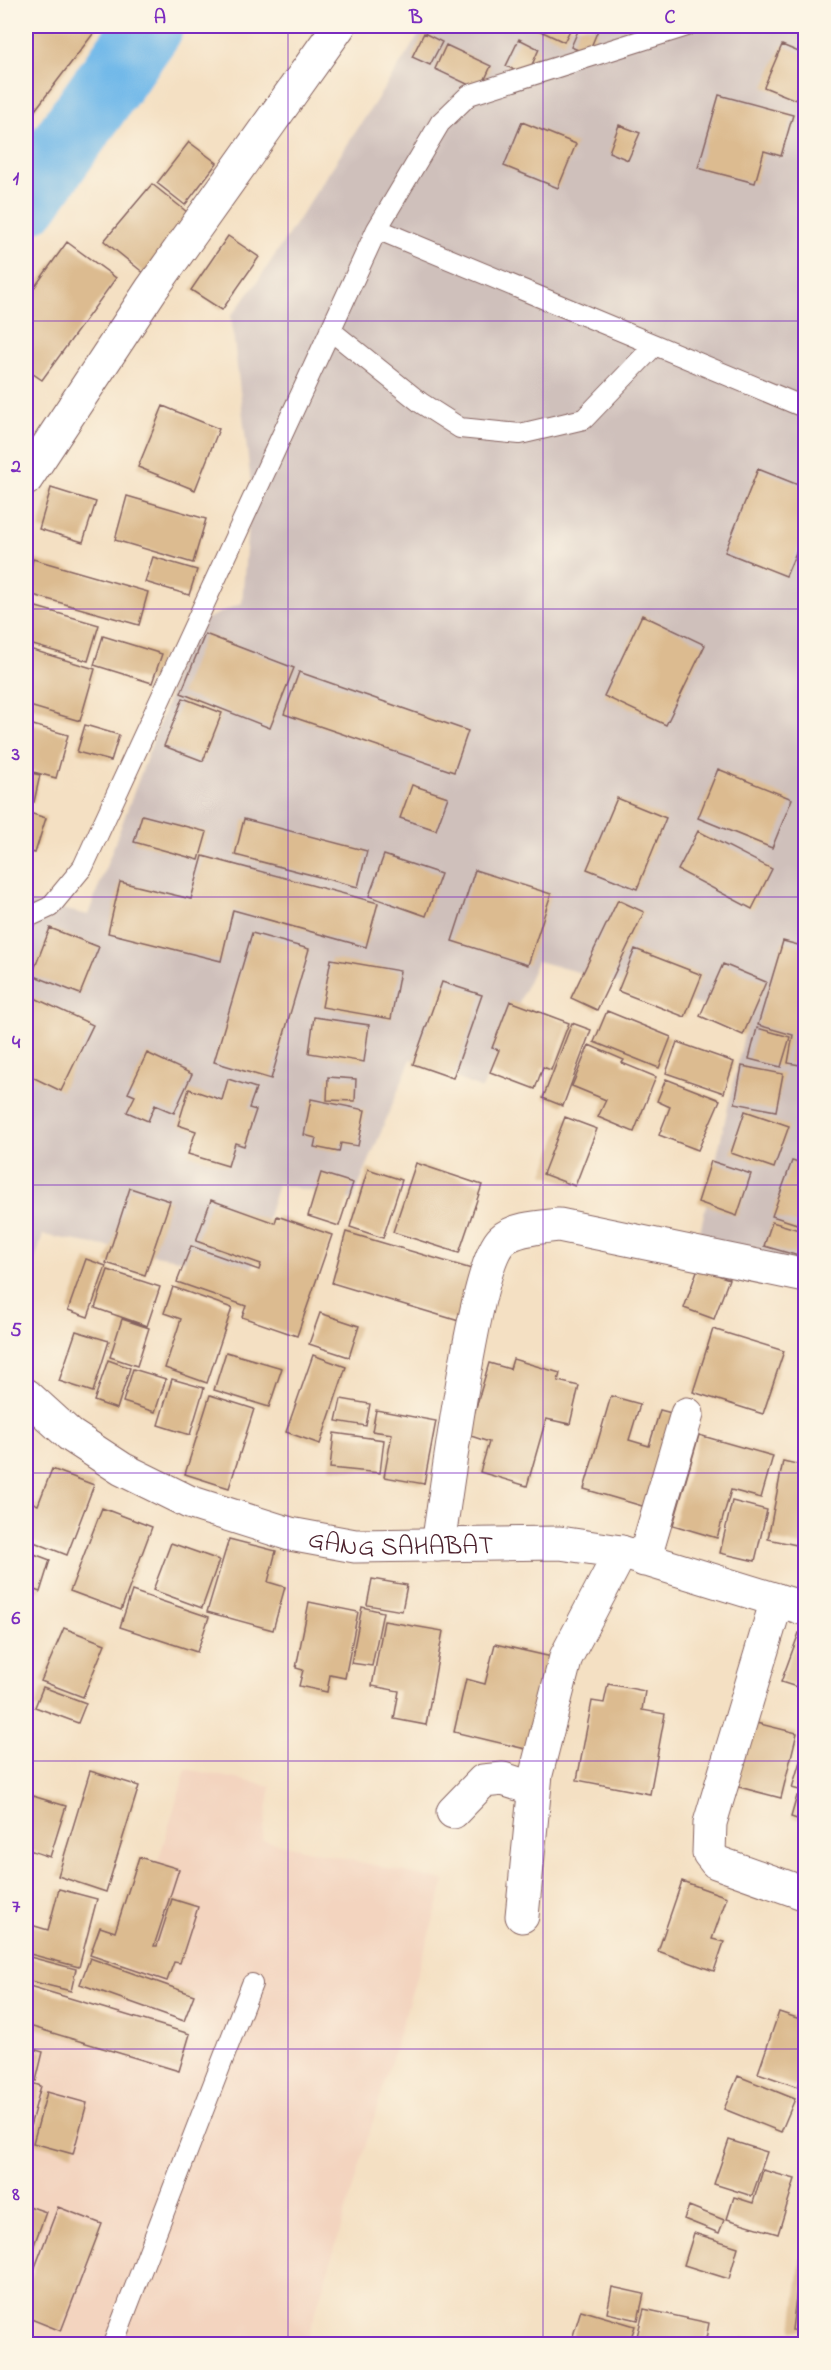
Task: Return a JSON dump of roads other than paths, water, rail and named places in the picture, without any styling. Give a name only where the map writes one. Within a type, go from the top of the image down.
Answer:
[{"type":"street","points":[[26,479],[158,281],[339,26]]},
{"type":"street","points":[[438,1545],[477,1308],[487,1266],[502,1240],[526,1230],[559,1225],[806,1276]]},
{"type":"street","name":"GANG SAHABAT","points":[[26,1395],[70,1435],[122,1469],[189,1502],[290,1534],[355,1546],[560,1543],[633,1556],[791,1604]]},
{"type":"street","points":[[522,1916],[534,1789],[566,1658],[633,1556],[687,1414]]},
{"type":"street","points":[[791,1604],[710,1822],[709,1853],[716,1863],[806,1894]]},
{"type":"street","points":[[453,1812],[483,1781],[503,1779],[534,1789]]},
{"type":"lane","points":[[26,918],[50,907],[83,867],[377,229],[440,123],[469,96],[687,26]]},
{"type":"lane","points":[[377,229],[806,408]]},
{"type":"lane","points":[[330,330],[421,403],[460,428],[520,434],[584,419],[655,345]]},
{"type":"lane","points":[[112,2344],[252,1984]]},
{"type":"waterway","points":[[26,200],[149,26]]}]
